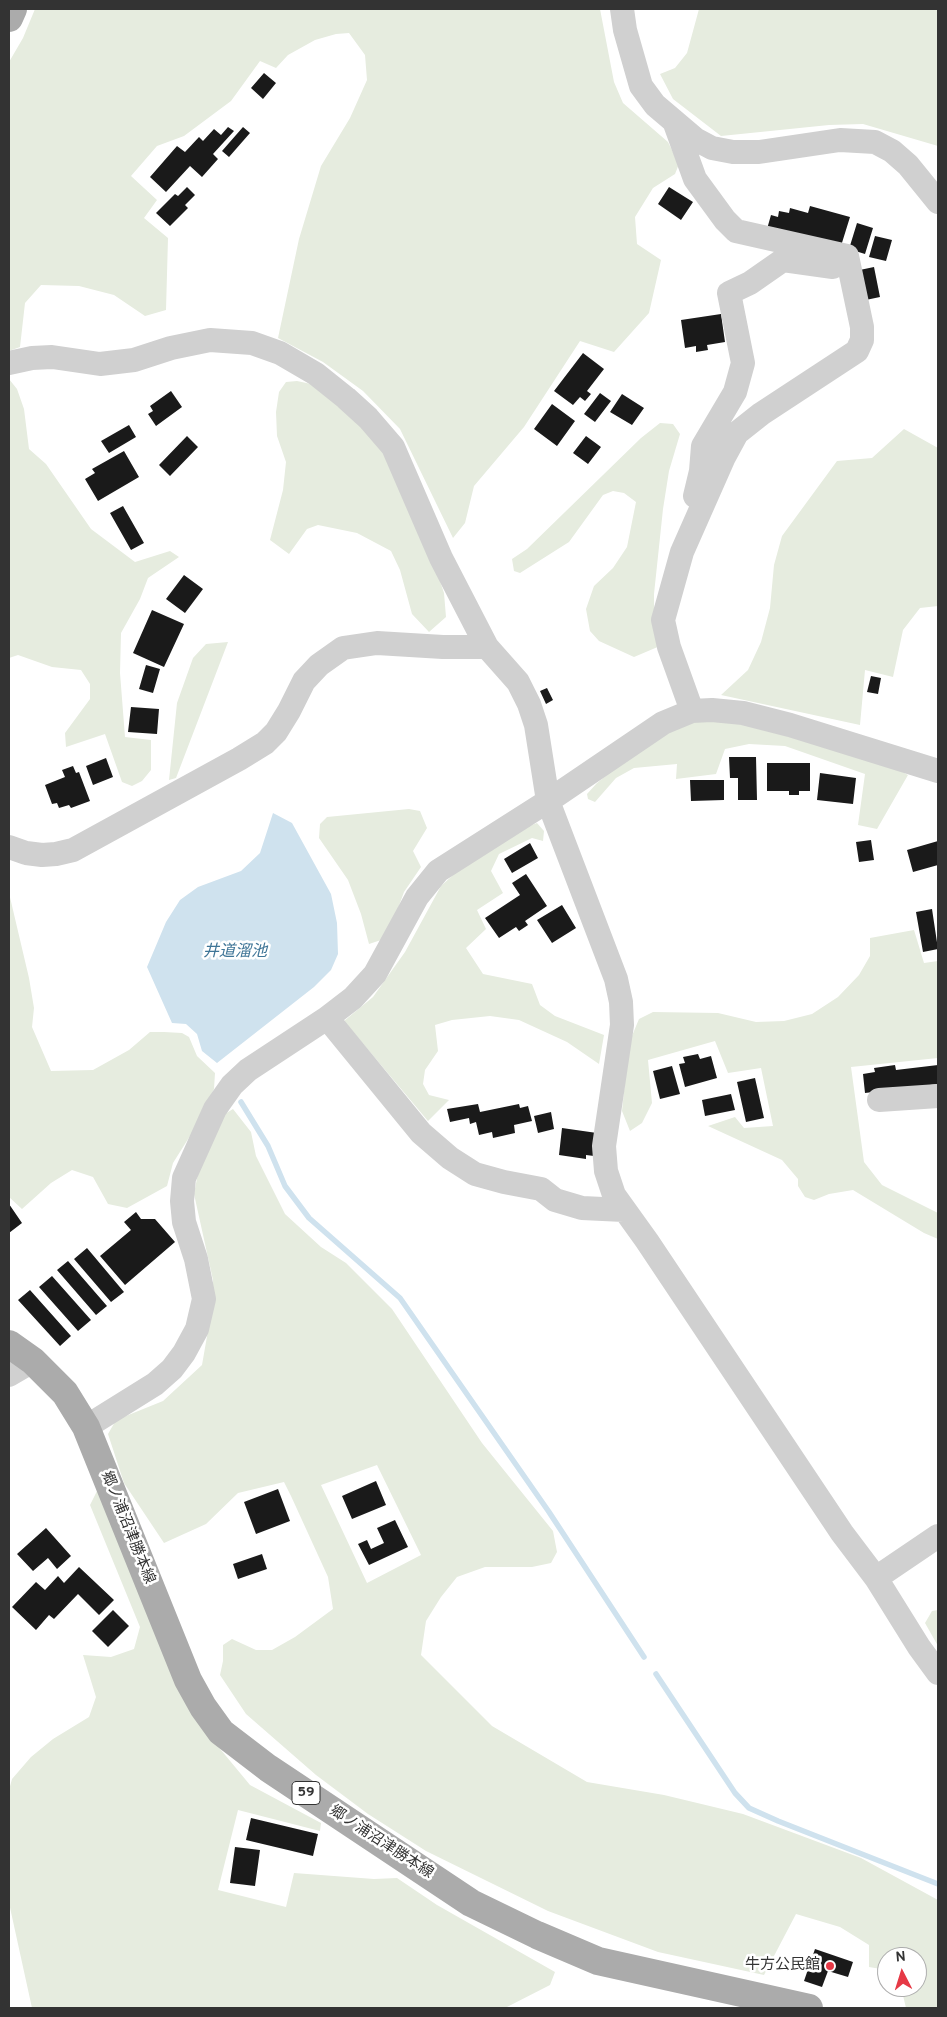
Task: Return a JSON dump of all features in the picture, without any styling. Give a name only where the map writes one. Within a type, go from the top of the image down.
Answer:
[{"type":"main road","points":[[9,18],[13,9]]},
{"type":"main road","name":"郷ノ浦沼津勝本線","points":[[9,1344],[33,1361],[64,1393],[86,1426],[188,1680],[203,1707],[221,1732],[268,1768],[471,1903],[537,1935],[598,1961],[758,2003],[809,2008]]},
{"type":"street","points":[[622,9],[625,30],[641,86],[656,105],[695,139],[712,148],[733,152],[759,152],[840,140],[875,142],[892,151],[908,165],[938,202]]},
{"type":"street","points":[[674,121],[696,179],[725,220],[736,231],[847,256],[862,327],[862,340],[857,351],[761,414],[737,433],[724,457],[682,552],[663,620],[669,647],[692,711]]},
{"type":"street","points":[[682,552],[682,534],[692,510],[701,471],[703,446],[735,392],[742,363],[729,293],[750,283],[783,260],[850,270]]},
{"type":"street","points":[[9,363],[32,358],[52,357],[82,363],[119,363],[210,340],[252,343],[294,360],[316,374],[368,418],[393,447],[441,558],[487,647],[518,682],[529,704],[536,725],[548,801],[616,978],[621,1002],[622,1026],[604,1146],[606,1171],[614,1195],[647,1241],[826,1508],[876,1578],[919,1647],[938,1673]]},
{"type":"street","points":[[9,847],[26,853],[42,855],[73,850],[266,743],[280,725],[304,681],[319,664],[343,648],[377,643],[443,647],[487,647]]},
{"type":"street","points":[[86,1426],[154,1384],[172,1369],[184,1353],[196,1329],[204,1299],[196,1259],[184,1222],[182,1201],[184,1178],[215,1109],[232,1086],[248,1070],[327,1018],[353,998],[376,974],[416,897],[438,871],[548,801],[662,723],[692,711],[712,710],[743,713],[790,725],[938,771]]},
{"type":"street","points":[[327,1018],[421,1133],[450,1158],[475,1174],[541,1189],[555,1200],[582,1208],[624,1210]]},
{"type":"street","points":[[879,1100],[938,1096]]},
{"type":"street","points":[[9,1375],[33,1361]]},
{"type":"street","points":[[876,1578],[938,1536]]},
{"type":"shaded area","points":[[35,9],[600,9],[614,82],[623,103],[668,142],[679,164],[675,174],[653,188],[635,217],[637,244],[661,260],[649,313],[614,352],[580,341],[524,427],[474,486],[465,523],[453,538],[400,429],[363,391],[323,362],[278,338],[299,239],[321,166],[350,118],[367,80],[365,55],[349,33],[336,34],[315,40],[288,55],[276,68],[260,61],[231,101],[184,136],[157,146],[131,176],[157,200],[144,218],[168,238],[166,310],[145,316],[114,295],[79,286],[41,285],[25,303],[20,347],[9,351],[9,62],[23,38]]},
{"type":"shaded area","points":[[699,9],[938,9],[938,146],[863,124],[829,125],[721,136],[673,99],[660,74],[675,68],[687,53]]},
{"type":"shaded area","points":[[9,379],[17,389],[24,409],[29,449],[46,464],[91,529],[135,562],[170,551],[179,557],[148,578],[140,599],[121,633],[120,673],[125,737],[151,740],[151,770],[142,781],[132,786],[122,782],[105,734],[66,747],[65,733],[90,699],[90,684],[81,670],[52,667],[18,655],[9,658]]},
{"type":"shaded area","points":[[297,381],[311,384],[361,423],[406,479],[444,593],[446,617],[429,632],[412,614],[400,570],[391,551],[357,533],[318,525],[307,529],[289,554],[270,540],[283,490],[286,462],[277,436],[276,412],[279,392],[286,382]]},
{"type":"shaded area","points":[[660,423],[673,424],[680,434],[669,471],[654,594],[654,621],[660,646],[634,657],[599,641],[590,631],[586,609],[594,586],[613,568],[627,547],[636,502],[624,493],[613,491],[603,495],[569,542],[520,573],[514,571],[512,559],[527,549],[641,438]]},
{"type":"shaded area","points":[[904,429],[938,448],[938,606],[920,608],[903,630],[893,677],[865,670],[860,725],[721,695],[748,670],[761,642],[770,608],[774,565],[782,536],[837,461],[872,458]]},
{"type":"shaded area","points":[[228,642],[176,778],[169,780],[177,703],[193,658],[206,644]]},
{"type":"shaded area","points":[[698,719],[738,719],[878,759],[908,775],[877,829],[858,825],[865,774],[785,746],[749,744],[725,749],[716,774],[676,779],[677,764],[634,768],[616,778],[595,802],[588,799],[587,794],[597,783],[623,762],[673,728]]},
{"type":"shaded area","points":[[409,809],[420,811],[427,828],[413,851],[421,867],[404,892],[387,938],[369,944],[361,914],[348,880],[319,838],[320,824],[327,817]]},
{"type":"shaded area","points":[[537,823],[544,831],[543,841],[532,838],[499,854],[491,871],[503,893],[477,910],[486,929],[466,948],[483,974],[532,984],[540,1005],[555,1016],[604,1035],[599,1064],[567,1042],[519,1020],[490,1016],[452,1020],[435,1025],[438,1051],[425,1070],[423,1084],[429,1095],[449,1100],[428,1121],[344,1021],[373,997],[405,952],[441,886],[464,865],[506,835]]},
{"type":"shaded area","points":[[9,893],[29,978],[34,1008],[32,1027],[51,1071],[93,1070],[129,1050],[150,1032],[164,1032],[182,1033],[189,1037],[197,1056],[215,1073],[214,1089],[195,1128],[173,1163],[167,1186],[127,1208],[108,1204],[93,1177],[72,1170],[51,1183],[22,1209],[9,1197]]},
{"type":"shaded area","points":[[914,930],[924,963],[938,961],[938,1058],[851,1067],[864,1162],[882,1185],[938,1213],[938,1239],[924,1233],[853,1190],[829,1194],[814,1200],[805,1197],[798,1186],[798,1179],[782,1160],[708,1126],[735,1117],[744,1128],[773,1126],[761,1068],[728,1073],[715,1041],[648,1060],[652,1103],[642,1123],[630,1131],[622,1111],[629,1043],[639,1019],[653,1012],[718,1013],[756,1022],[784,1021],[812,1014],[838,997],[859,975],[870,956],[870,938]]},
{"type":"shaded area","points":[[233,1109],[251,1132],[256,1156],[285,1214],[321,1247],[346,1263],[392,1309],[482,1443],[553,1531],[557,1552],[551,1563],[532,1567],[485,1567],[457,1577],[441,1597],[426,1621],[421,1655],[492,1726],[587,1782],[664,1795],[743,1814],[861,1858],[938,1900],[938,2008],[906,2008],[903,1997],[927,1997],[927,1947],[877,1947],[877,1968],[869,1967],[869,1945],[840,1927],[796,1914],[764,1975],[658,1952],[548,1911],[426,1851],[368,1814],[316,1775],[246,1714],[220,1675],[223,1661],[223,1645],[232,1639],[256,1650],[272,1650],[295,1637],[333,1609],[328,1577],[291,1496],[284,1482],[238,1493],[206,1524],[164,1543],[124,1483],[108,1434],[116,1420],[163,1401],[202,1365],[213,1302],[213,1280],[194,1194],[199,1168],[223,1115]],"holes":[[[377,1465],[421,1555],[367,1583],[321,1485]]]},
{"type":"shaded area","points":[[97,1491],[108,1501],[197,1721],[250,1785],[321,1823],[320,1831],[238,1810],[218,1890],[286,1907],[294,1873],[374,1879],[397,1878],[437,1905],[555,1972],[550,1985],[505,2008],[32,2008],[9,1903],[9,1790],[12,1779],[31,1757],[53,1739],[89,1717],[96,1697],[83,1655],[111,1657],[134,1649],[140,1627],[90,1505]]},
{"type":"shaded area","points":[[938,1610],[938,1646],[925,1623],[932,1611]]},
{"type":"water","name":"井道溜池","points":[[273,813],[292,823],[331,894],[337,923],[338,954],[331,970],[314,987],[217,1063],[202,1051],[197,1034],[186,1024],[172,1023],[147,967],[166,922],[180,900],[198,887],[241,871],[260,853]]},
{"type":"building","points":[[264,73],[276,83],[263,99],[251,88]]},
{"type":"building","points":[[228,127],[234,131],[213,154],[218,159],[202,177],[190,166],[166,192],[150,177],[177,146],[185,152],[199,137],[203,141],[214,129],[221,135]]},
{"type":"building","points":[[243,127],[250,133],[229,157],[222,151]]},
{"type":"building","points":[[187,187],[195,195],[185,205],[188,208],[170,226],[156,213],[175,194],[178,196]]},
{"type":"building","points":[[669,187],[693,202],[681,220],[658,204]]},
{"type":"building","points":[[810,206],[850,217],[841,246],[767,229],[771,215],[778,217],[779,211],[789,213],[790,208],[808,213]]},
{"type":"building","points":[[857,223],[873,228],[865,254],[849,249]]},
{"type":"building","points":[[875,236],[892,240],[886,261],[869,257]]},
{"type":"building","points":[[874,267],[880,297],[861,301],[855,271]]},
{"type":"building","points":[[721,314],[725,342],[707,345],[708,350],[696,352],[696,346],[685,348],[681,320]]},
{"type":"building","points":[[583,353],[604,369],[587,391],[591,394],[585,401],[580,397],[573,405],[554,391]]},
{"type":"building","points":[[171,391],[182,407],[156,426],[148,414],[153,411],[150,406]]},
{"type":"building","points":[[600,393],[611,401],[595,422],[584,414]]},
{"type":"building","points":[[622,394],[644,408],[632,425],[610,412]]},
{"type":"building","points":[[552,404],[575,421],[557,446],[534,429]]},
{"type":"building","points":[[129,425],[136,437],[109,453],[101,441]]},
{"type":"building","points":[[187,436],[198,447],[170,476],[159,465]]},
{"type":"building","points":[[586,436],[601,447],[588,464],[573,453]]},
{"type":"building","points":[[124,451],[139,477],[98,501],[85,479],[95,473],[92,469]]},
{"type":"building","points":[[123,506],[144,543],[131,550],[110,513]]},
{"type":"building","points":[[184,575],[203,589],[185,613],[166,599]]},
{"type":"building","points":[[152,610],[184,624],[164,667],[133,653]]},
{"type":"building","points":[[146,665],[160,669],[153,693],[139,689]]},
{"type":"building","points":[[871,676],[881,678],[878,694],[867,692]]},
{"type":"building","points":[[547,688],[553,700],[546,704],[540,691]]},
{"type":"building","points":[[131,707],[159,709],[157,734],[128,732]]},
{"type":"building","points":[[729,757],[756,757],[757,800],[738,800],[738,778],[730,778]]},
{"type":"building","points":[[106,758],[113,777],[93,785],[86,766]]},
{"type":"building","points":[[767,763],[810,763],[810,791],[799,791],[799,795],[789,795],[789,791],[767,791]]},
{"type":"building","points":[[73,766],[76,773],[79,772],[90,801],[71,808],[69,805],[59,808],[57,803],[52,804],[45,785],[65,777],[62,770]]},
{"type":"building","points":[[820,773],[856,778],[853,804],[817,800]]},
{"type":"building","points":[[690,780],[724,780],[724,800],[691,801]]},
{"type":"building","points":[[871,840],[874,860],[859,862],[856,842]]},
{"type":"building","points":[[938,841],[938,865],[913,872],[907,850]]},
{"type":"building","points":[[530,843],[538,858],[512,873],[504,859]]},
{"type":"building","points":[[526,874],[547,906],[525,921],[528,925],[519,931],[516,927],[499,938],[485,918],[520,895],[512,883]]},
{"type":"building","points":[[562,905],[576,928],[552,943],[537,920]]},
{"type":"building","points":[[932,909],[938,949],[923,952],[916,912]]},
{"type":"building","points":[[698,1054],[700,1059],[711,1056],[717,1078],[685,1087],[679,1064],[685,1063],[683,1057]]},
{"type":"building","points":[[895,1065],[896,1070],[938,1065],[938,1084],[865,1093],[863,1074],[875,1072],[874,1068]]},
{"type":"building","points":[[672,1066],[680,1094],[660,1099],[653,1071]]},
{"type":"building","points":[[755,1078],[764,1118],[746,1122],[737,1082]]},
{"type":"building","points":[[731,1094],[735,1110],[705,1116],[702,1100]]},
{"type":"building","points":[[478,1104],[480,1112],[519,1104],[520,1108],[528,1106],[532,1121],[514,1125],[515,1133],[493,1138],[492,1132],[479,1135],[476,1122],[470,1124],[469,1118],[450,1122],[447,1109]]},
{"type":"building","points":[[551,1112],[554,1129],[538,1133],[534,1116]]},
{"type":"building","points":[[562,1128],[597,1133],[594,1156],[586,1155],[586,1159],[559,1155]]},
{"type":"building","points":[[9,1204],[22,1223],[9,1233]]},
{"type":"building","points":[[136,1212],[141,1219],[155,1219],[175,1242],[125,1285],[100,1256],[131,1230],[124,1222]]},
{"type":"building","points":[[87,1248],[124,1292],[111,1302],[74,1259]]},
{"type":"building","points":[[68,1261],[107,1306],[96,1315],[57,1270]]},
{"type":"building","points":[[52,1276],[91,1320],[78,1331],[39,1287]]},
{"type":"building","points":[[30,1290],[71,1336],[60,1346],[18,1300]]},
{"type":"building","points":[[376,1481],[386,1505],[352,1519],[342,1496]]},
{"type":"building","points":[[278,1489],[290,1521],[256,1534],[244,1502]]},
{"type":"building","points":[[395,1520],[408,1547],[369,1565],[358,1544],[367,1540],[371,1549],[384,1543],[377,1528]]},
{"type":"building","points":[[46,1528],[71,1556],[57,1569],[48,1558],[33,1571],[17,1554]]},
{"type":"building","points":[[262,1554],[267,1569],[238,1579],[233,1564]]},
{"type":"building","points":[[79,1567],[114,1600],[99,1615],[78,1594],[54,1619],[49,1615],[36,1630],[12,1607],[36,1582],[45,1590],[58,1576],[64,1583]]},
{"type":"building","points":[[113,1610],[129,1626],[108,1647],[92,1631]]},
{"type":"building","points":[[251,1818],[318,1834],[313,1856],[246,1840]]},
{"type":"building","points":[[235,1847],[260,1850],[255,1886],[230,1883]]},
{"type":"building","name":"牛方公民館","points":[[815,1949],[853,1962],[848,1977],[828,1971],[822,1987],[804,1981]]},
{"type":"waterway","points":[[241,1102],[268,1146],[285,1186],[309,1218],[400,1298],[549,1512],[644,1657]]},
{"type":"waterway","points":[[656,1674],[735,1793],[749,1808],[938,1884]]},
{"type":"place","name":"牛方公民館","points":[[830,1966]]}]
